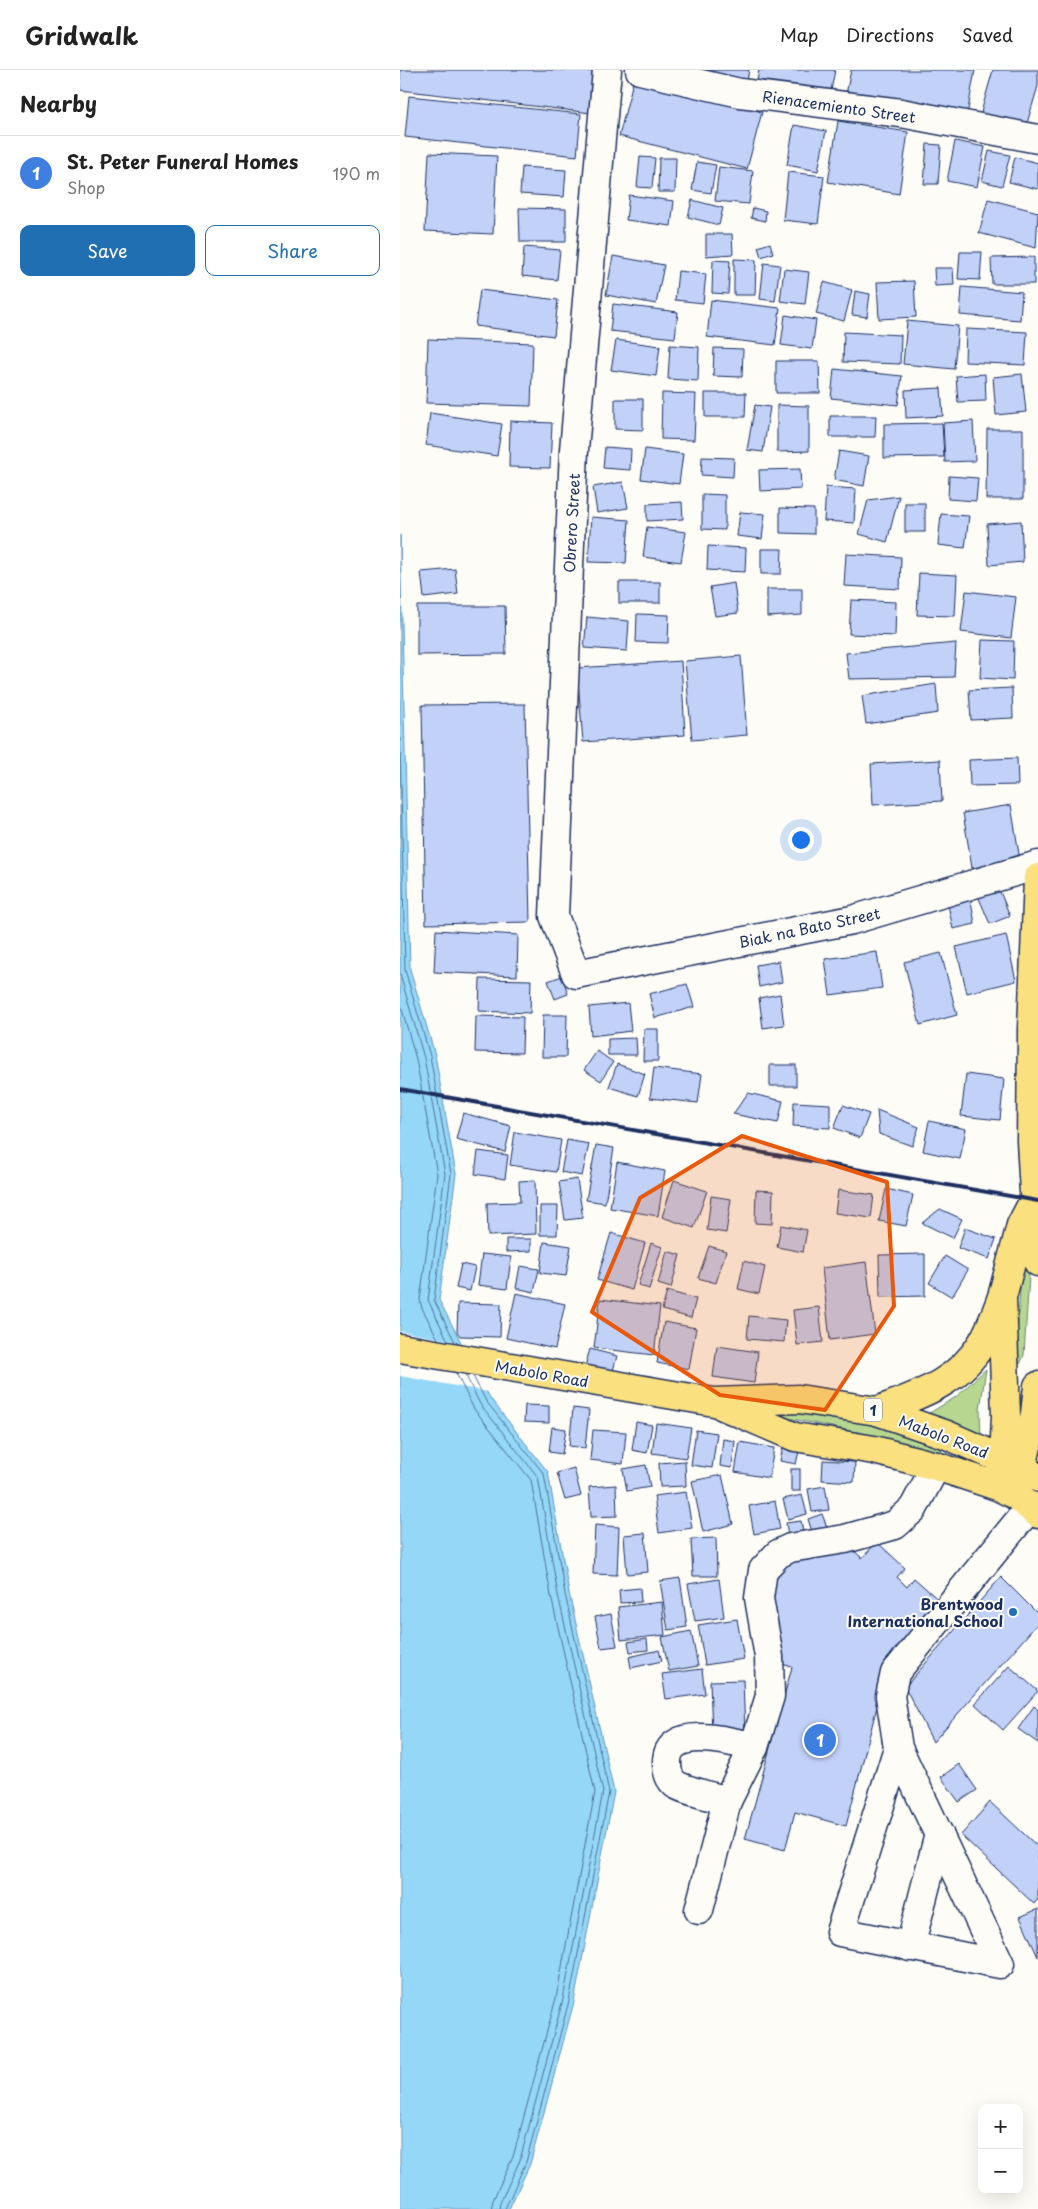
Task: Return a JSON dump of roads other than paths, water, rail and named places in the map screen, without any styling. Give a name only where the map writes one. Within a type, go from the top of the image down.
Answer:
[{"type":"main road","points":[[1038,878],[1032,1039],[1031,1141],[1038,1262]]},
{"type":"main road","points":[[877,1411],[930,1391],[967,1365],[983,1342],[1002,1296],[1021,1225],[1034,1201]]},
{"type":"main road","points":[[1002,1296],[1006,1390],[1021,1487]]},
{"type":"main road","name":"Mabolo Road","points":[[400,1348],[714,1402],[799,1399],[877,1411],[947,1435],[1021,1487]]},
{"type":"main road","points":[[1021,1487],[1036,1414],[1038,1386]]},
{"type":"main road","name":"Mabolo Road","points":[[714,1402],[795,1436],[874,1450],[1021,1487]]},
{"type":"street","name":"Obrero Street","points":[[576,974],[554,916],[574,450],[607,70]]},
{"type":"street","name":"Rienacemiento Street","points":[[647,71],[740,92],[901,113],[1038,139]]},
{"type":"street","name":"Biak na Bato Street","points":[[576,974],[852,920],[1038,865]]},
{"type":"street","points":[[699,1910],[727,1801],[754,1746],[770,1696],[769,1657],[759,1598],[763,1570],[778,1554],[790,1548],[845,1539],[895,1525],[913,1509],[936,1466]]},
{"type":"street","points":[[898,1748],[840,1932],[1000,1964],[898,1748],[890,1696],[895,1673],[1021,1487]]},
{"type":"street","points":[[727,1801],[675,1784],[668,1774],[667,1759],[672,1748],[684,1740],[698,1737],[754,1746]]},
{"type":"street","points":[[910,1947],[939,1834]]},
{"type":"water","points":[[400,535],[410,969],[435,1055],[456,1174],[439,1300],[490,1398],[548,1472],[569,1593],[614,1792],[574,2002],[530,2164],[509,2209],[400,2209]]},
{"type":"railway","points":[[400,1089],[1038,1201]]},
{"type":"place","name":"Brentwood International School","points":[[1013,1612]]},
{"type":"place","name":"St. Peter Funeral Homes","points":[[820,1740]]}]
